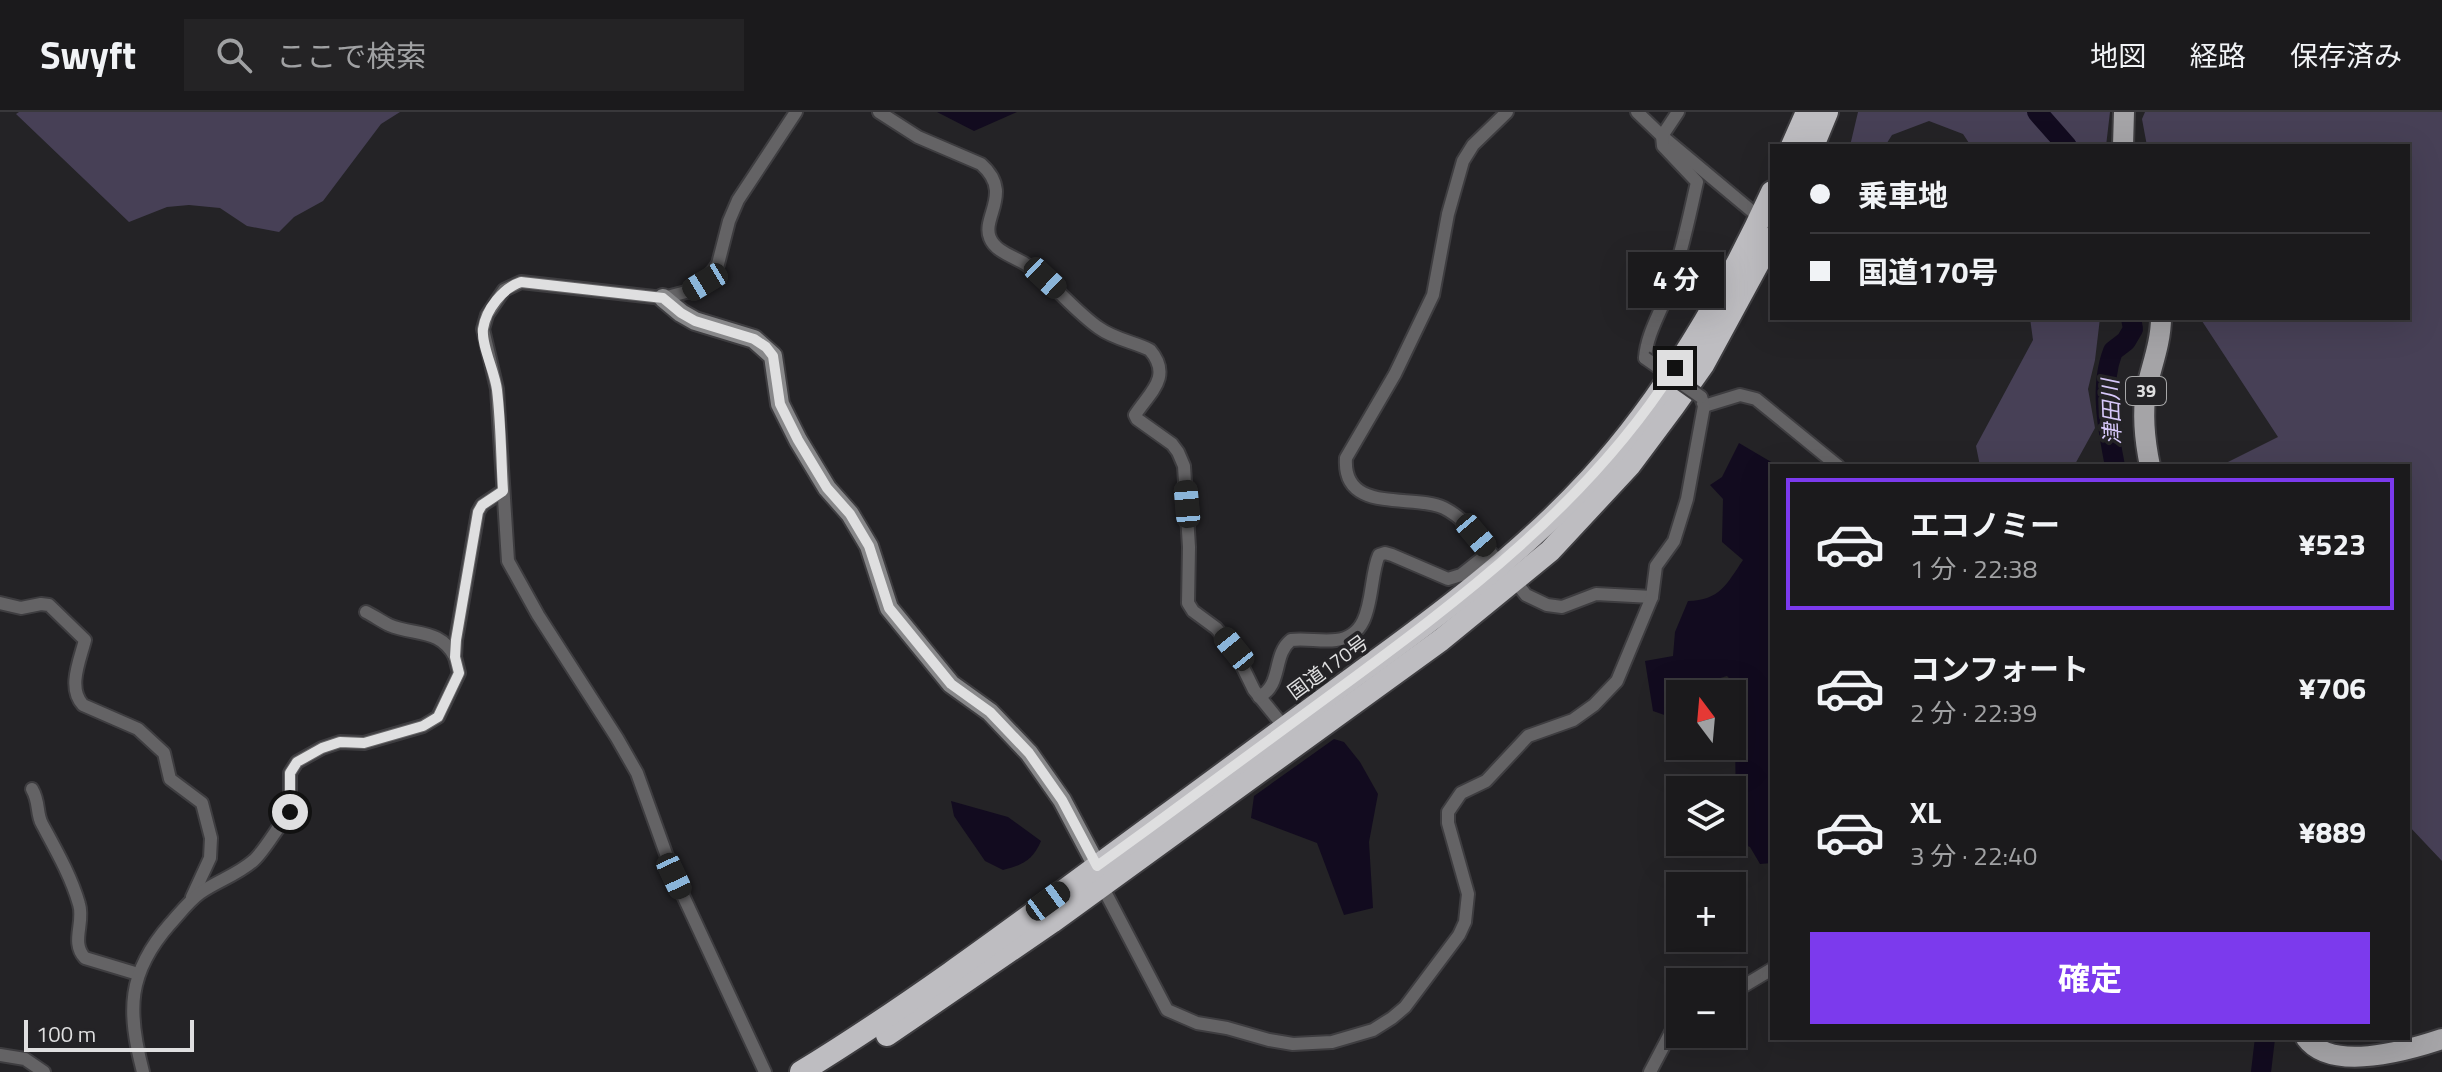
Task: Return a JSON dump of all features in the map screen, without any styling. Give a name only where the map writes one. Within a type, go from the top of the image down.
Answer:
[{"type":"highway","points":[[1793,144],[1807,112]]},
{"type":"highway","points":[[1814,144],[1827,112]]},
{"type":"highway","name":"国道170号","points":[[801,1072],[871,1029],[1099,876],[1441,640],[1502,566],[1592,478],[1661,390],[1745,251],[1766,223],[1770,202]]},
{"type":"highway","name":"国道170号","points":[[830,1072],[1052,922],[1099,876],[1285,728],[1502,566],[1550,551],[1630,465],[1703,365],[1770,242]]},
{"type":"main road","points":[[2123,144],[2124,112]]},
{"type":"main road","name":"39","points":[[2150,464],[2145,436],[2145,396],[2160,336],[2161,320]]},
{"type":"main road","points":[[2307,1040],[2318,1055],[2329,1062],[2350,1066],[2442,1039]]},
{"type":"street","points":[[765,1072],[674,876],[637,773],[538,615],[508,561],[497,389],[483,329],[487,315],[504,290],[521,282],[663,298],[690,291],[705,282],[714,273],[738,200],[796,112]]},
{"type":"street","points":[[879,112],[918,137],[989,170],[997,202],[987,233],[992,243],[1045,278],[1098,328],[1150,350],[1155,356],[1159,377],[1154,393],[1135,415],[1172,444],[1184,466],[1189,547],[1188,603],[1234,649],[1259,697],[1285,728]]},
{"type":"street","points":[[1507,112],[1473,145],[1463,161],[1448,214],[1433,295],[1395,374],[1346,458],[1345,469],[1349,480],[1374,497],[1384,501],[1440,506],[1462,519],[1526,595],[1547,605],[1562,607],[1596,594],[1652,597]]},
{"type":"street","points":[[1637,112],[1766,223]]},
{"type":"street","points":[[1678,112],[1662,136],[1663,146],[1697,182],[1681,252],[1670,288],[1646,341],[1645,358],[1702,402],[1740,395],[1756,399],[1836,464]]},
{"type":"street","points":[[663,298],[695,321],[754,339],[773,356],[780,404],[827,488],[850,514],[869,546],[889,608],[951,684],[990,712],[1029,753],[1062,800],[1167,1010],[1197,1023],[1293,1044],[1332,1042],[1373,1030],[1405,1007],[1459,935],[1465,922],[1468,894],[1448,823],[1448,812],[1461,793],[1486,781],[1528,736],[1573,720],[1594,705],[1617,681],[1652,597],[1656,566],[1674,541],[1691,483],[1702,402]]},
{"type":"street","points":[[455,657],[478,512],[482,505],[503,491]]},
{"type":"street","points":[[1259,697],[1273,686],[1282,651],[1291,640],[1336,640],[1355,632],[1367,608],[1379,555],[1392,555],[1448,579],[1502,566]]},
{"type":"street","points":[[0,603],[21,608],[49,605],[85,640],[74,691],[77,699],[83,705],[138,729],[164,753],[170,779],[202,803],[211,838],[210,858],[189,903]]},
{"type":"street","points":[[143,1072],[133,1034],[132,1011],[138,974],[149,949],[202,891],[228,879],[256,859],[275,828],[290,812],[290,773],[297,762],[340,742],[364,743],[423,726],[438,717],[459,673],[450,646],[442,640],[389,625],[366,612]]},
{"type":"street","points":[[32,789],[38,800],[40,821],[54,841],[79,903],[81,925],[77,944],[80,953],[85,958],[138,974]]},
{"type":"street","points":[[1746,985],[1770,970]]},
{"type":"street","points":[[1650,1072],[1666,1042]]},
{"type":"street","points":[[0,1055],[25,1059],[44,1072]]},
{"type":"shaded area","points":[[400,112],[381,124],[323,201],[294,217],[279,232],[247,226],[220,208],[189,205],[167,207],[129,222],[16,114]]},
{"type":"shaded area","points":[[937,112],[1017,112],[974,131]]},
{"type":"shaded area","points":[[1858,112],[2110,112],[2106,144],[1970,144],[1963,134],[1929,121],[1892,135],[1886,144],[1850,144]]},
{"type":"shaded area","points":[[2145,112],[2442,112],[2442,861],[2410,827],[2410,464],[2224,464],[2278,437],[2201,320],[2410,320],[2410,144],[2147,144],[2142,119]]},
{"type":"shaded area","points":[[2030,320],[2100,320],[2088,389],[2095,428],[2075,464],[1980,464],[1976,446],[2033,340]]},
{"type":"shaded area","points":[[1739,443],[1775,464],[1770,464],[1770,863],[1760,864],[1746,845],[1746,776],[1735,776],[1735,760],[1746,760],[1746,680],[1731,680],[1727,676],[1713,680],[1666,680],[1666,716],[1653,711],[1645,661],[1673,656],[1675,632],[1688,601],[1708,598],[1721,590],[1743,560],[1722,542],[1723,499],[1710,485],[1722,477]]},
{"type":"shaded area","points":[[1334,739],[1344,742],[1360,762],[1378,794],[1369,842],[1373,908],[1344,915],[1317,843],[1251,818],[1254,796]]},
{"type":"shaded area","points":[[951,801],[1008,817],[1041,841],[1026,861],[1003,870],[985,861],[954,816]]},
{"type":"waterway","name":"津田川","points":[[2037,112],[2065,144]]},
{"type":"waterway","name":"津田川","points":[[2115,464],[2106,408],[2106,379],[2113,351],[2126,341],[2133,329],[2131,320]]},
{"type":"waterway","name":"津田川","points":[[2261,1072],[2265,1040]]},
{"type":"route","points":[[290,812],[290,773],[297,762],[340,742],[364,743],[423,726],[438,717],[459,673],[455,657],[456,640],[478,512],[482,505],[503,491],[497,389],[483,329],[487,315],[511,285],[521,282],[663,298],[695,321],[754,339],[766,347],[773,356],[780,404],[827,488],[850,514],[869,546],[889,608],[951,684],[990,712],[1029,753],[1062,800],[1097,866],[1423,627],[1507,559],[1592,478],[1675,368]]}]
